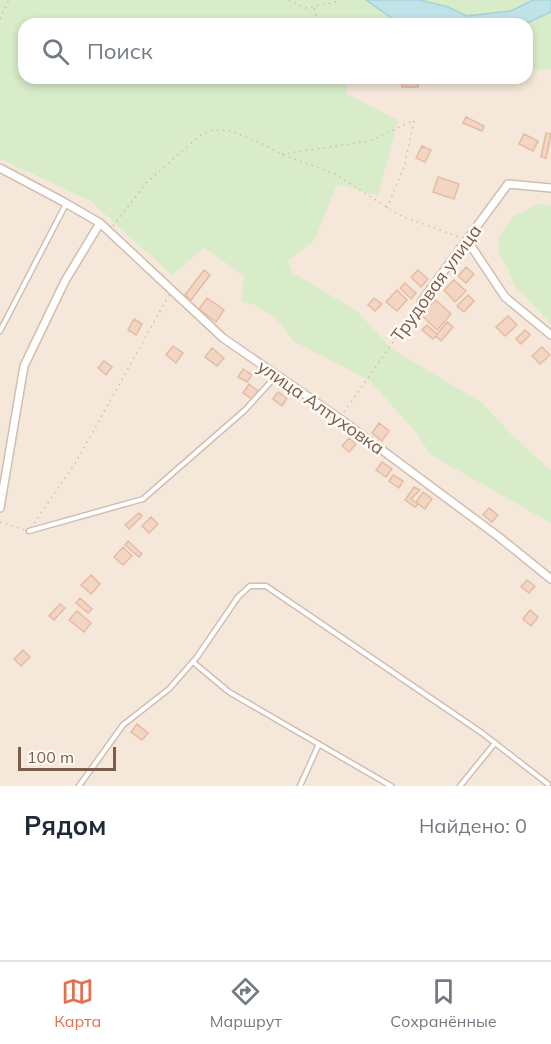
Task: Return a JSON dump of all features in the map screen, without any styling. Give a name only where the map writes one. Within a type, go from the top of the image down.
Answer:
[{"type":"street","points":[[0,162],[3,169]]},
{"type":"street","name":"улица Алтуховка","points":[[3,169],[100,223],[223,338],[339,418],[499,537],[551,579]]},
{"type":"street","name":"Трудовая улица","points":[[421,302],[508,184],[551,189]]},
{"type":"street","points":[[0,508],[24,366],[65,281],[100,223]]},
{"type":"street","points":[[467,240],[505,297],[551,335]]},
{"type":"lane","points":[[0,331],[66,203]]},
{"type":"lane","points":[[29,531],[143,500],[245,410],[276,376]]},
{"type":"lane","points":[[79,786],[123,725],[170,688],[193,662],[238,597],[250,586],[266,586],[495,743],[548,784]]},
{"type":"lane","points":[[193,662],[229,692],[391,786]]},
{"type":"lane","points":[[460,786],[495,743]]},
{"type":"lane","points":[[300,786],[319,744]]},
{"type":"path","points":[[0,19],[9,0]]},
{"type":"path","points":[[289,0],[306,8],[340,1]]},
{"type":"path","points":[[314,7],[317,18]]},
{"type":"path","points":[[281,154],[370,141],[414,120],[405,167],[387,207]]},
{"type":"path","points":[[109,232],[146,183],[200,136],[213,130],[231,131],[266,145],[281,154],[335,174],[399,215],[467,240]]},
{"type":"path","points":[[0,522],[29,531],[76,462],[149,328],[173,289]]},
{"type":"path","name":"Трудовая улица","points":[[339,418],[421,302]]},
{"type":"shaded area","points":[[533,69],[551,69],[551,786],[0,786],[0,159],[90,201],[172,275],[205,248],[315,240],[337,183],[377,196],[347,94],[346,84],[533,84]]},
{"type":"green space","points":[[0,0],[366,0],[392,18],[18,18],[18,84],[346,84],[347,94],[398,120],[378,196],[337,184],[315,240],[288,261],[293,273],[357,311],[392,349],[482,403],[551,471],[551,523],[431,455],[415,431],[369,380],[293,341],[275,317],[253,304],[241,301],[244,276],[205,248],[172,275],[90,201],[0,159]]},
{"type":"green space","points":[[420,0],[533,0],[511,11],[466,16],[448,7]]},
{"type":"green space","points":[[551,12],[551,69],[533,70],[533,20]]},
{"type":"green space","points":[[538,204],[551,206],[551,324],[514,285],[507,266],[498,253],[499,237],[514,216]]},
{"type":"water","points":[[366,0],[420,0],[448,7],[467,16],[511,11],[533,0],[551,0],[551,12],[533,20],[533,18],[392,18]]},
{"type":"building","points":[[402,84],[418,84],[418,87],[402,87]]},
{"type":"building","points":[[466,117],[484,126],[482,131],[463,123]]},
{"type":"building","points":[[546,133],[551,134],[546,158],[541,157]]},
{"type":"building","points":[[524,134],[538,141],[533,151],[519,144]]},
{"type":"building","points":[[422,146],[431,150],[425,162],[416,158]]},
{"type":"building","points":[[438,177],[459,184],[454,199],[433,192]]},
{"type":"building","points":[[466,267],[474,274],[466,283],[458,276]]},
{"type":"building","points":[[204,270],[210,275],[191,300],[185,295]]},
{"type":"building","points":[[418,270],[428,279],[421,287],[411,277]]},
{"type":"building","points":[[454,280],[466,291],[455,302],[444,290]]},
{"type":"building","points":[[405,283],[416,293],[411,299],[400,288]]},
{"type":"building","points":[[397,290],[407,300],[397,311],[386,302]]},
{"type":"building","points":[[468,295],[474,301],[464,312],[457,306]]},
{"type":"building","points":[[207,298],[224,310],[216,322],[199,309]]},
{"type":"building","points":[[374,298],[382,304],[375,311],[368,305]]},
{"type":"building","points":[[436,300],[451,314],[437,330],[421,315]]},
{"type":"building","points":[[508,316],[517,325],[505,336],[496,327]]},
{"type":"building","points":[[134,319],[142,324],[136,335],[128,330]]},
{"type":"building","points":[[447,322],[453,327],[441,341],[436,336],[433,339],[422,330],[427,325],[437,334]]},
{"type":"building","points":[[525,330],[530,335],[521,344],[516,339]]},
{"type":"building","points":[[173,346],[183,353],[176,363],[166,355]]},
{"type":"building","points":[[542,347],[550,355],[540,364],[532,356]]},
{"type":"building","points":[[212,348],[224,358],[217,366],[205,357]]},
{"type":"building","points":[[104,361],[112,367],[106,375],[98,368]]},
{"type":"building","points":[[243,369],[252,375],[247,382],[238,377]]},
{"type":"building","points":[[249,384],[258,391],[252,399],[243,393]]},
{"type":"building","points":[[278,392],[287,398],[282,406],[273,399]]},
{"type":"building","points":[[379,423],[389,431],[382,441],[372,433]]},
{"type":"building","points":[[349,438],[356,444],[349,452],[342,446]]},
{"type":"building","points":[[382,462],[392,469],[386,477],[376,470]]},
{"type":"building","points":[[393,475],[403,481],[399,488],[389,481]]},
{"type":"building","points":[[414,487],[420,490],[411,499],[418,504],[415,507],[405,500]]},
{"type":"building","points":[[423,492],[432,499],[425,509],[416,502]]},
{"type":"building","points":[[489,508],[498,515],[492,522],[483,515]]},
{"type":"building","points":[[139,513],[142,516],[129,529],[125,525]]},
{"type":"building","points":[[151,517],[158,524],[149,533],[142,526]]},
{"type":"building","points":[[128,541],[142,554],[139,557],[125,545]]},
{"type":"building","points":[[123,547],[132,556],[123,565],[114,557]]},
{"type":"building","points":[[91,575],[100,584],[91,594],[81,585]]},
{"type":"building","points":[[527,580],[535,586],[529,593],[521,587]]},
{"type":"building","points":[[80,598],[92,609],[88,613],[76,603]]},
{"type":"building","points":[[60,604],[65,608],[54,620],[49,616]]},
{"type":"building","points":[[530,610],[538,617],[531,626],[523,619]]},
{"type":"building","points":[[77,611],[91,623],[84,632],[69,620]]},
{"type":"building","points":[[23,650],[30,657],[21,666],[14,659]]},
{"type":"building","points":[[137,724],[148,733],[142,740],[131,732]]}]
